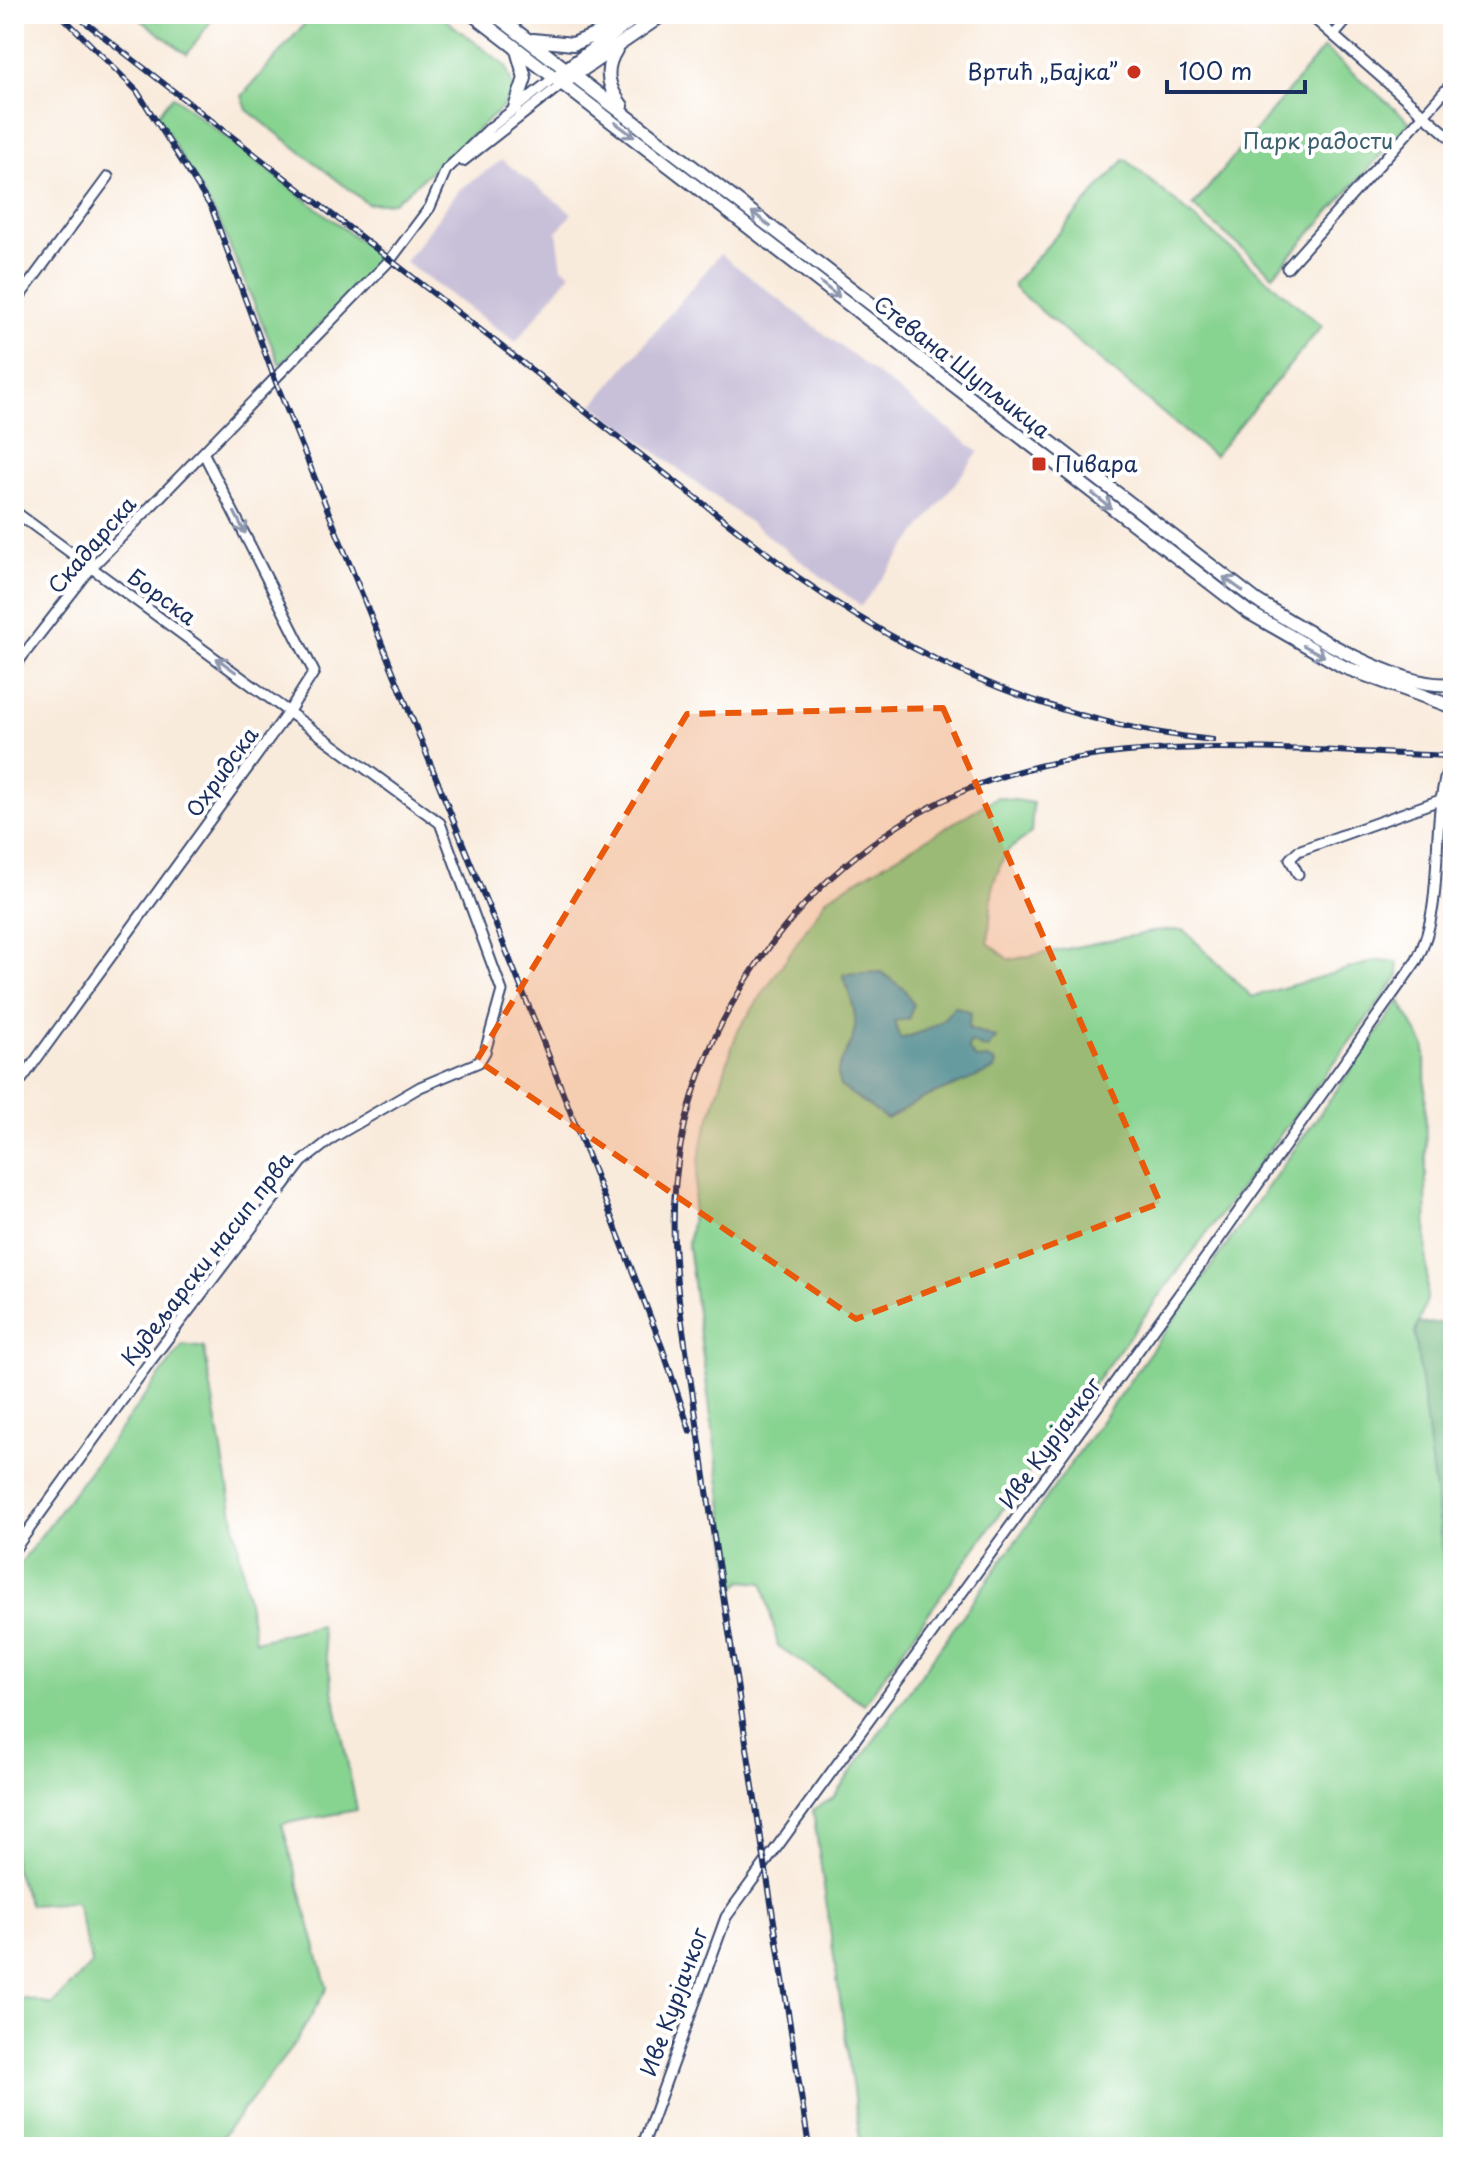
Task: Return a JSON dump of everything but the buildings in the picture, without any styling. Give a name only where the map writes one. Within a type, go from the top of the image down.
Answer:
[{"type":"main road","name":"Стевана Шупљикца","points":[[472,14],[570,71],[1257,601],[1369,662],[1421,683],[1453,685]]},
{"type":"main road","name":"Стевана Шупљикца","points":[[494,14],[559,80],[1248,612],[1344,667],[1453,707]]},
{"type":"main road","points":[[570,71],[622,43],[664,14]]},
{"type":"main road","points":[[515,108],[525,78],[518,40],[573,44],[636,17]]},
{"type":"main road","points":[[559,80],[636,17]]},
{"type":"main road","points":[[622,43],[610,59],[608,73],[614,96],[631,118]]},
{"type":"main road","points":[[1453,685],[1450,695],[1453,707]]},
{"type":"street","points":[[1309,14],[1453,140]]},
{"type":"street","points":[[1334,35],[1352,14]]},
{"type":"street","points":[[446,170],[515,108],[559,80]]},
{"type":"street","points":[[446,170],[476,152],[559,80]]},
{"type":"street","points":[[1287,268],[1453,82]]},
{"type":"street","name":"Скадарска","points":[[14,667],[91,568],[391,259],[430,207],[446,170]]},
{"type":"street","points":[[14,304],[108,177]]},
{"type":"street","name":"Охридска","points":[[14,1090],[289,711],[314,672],[204,454]]},
{"type":"street","name":"Борска","points":[[14,511],[289,711]]},
{"type":"street","name":"Кудељарски насип прва","points":[[14,1550],[149,1363],[302,1162],[334,1137],[420,1087],[479,1062],[485,1052],[502,991],[440,823],[289,711]]},
{"type":"street","name":"Иве Курјачког","points":[[642,2147],[726,1917],[1207,1256],[1417,960],[1431,921],[1440,800],[1453,753]]},
{"type":"street","points":[[1298,874],[1290,859],[1298,851],[1440,800]]},
{"type":"highlighted area","points":[[943,708],[1160,1203],[856,1319],[477,1060],[687,714]]},
{"type":"shaded area","points":[[502,160],[572,213],[557,232],[562,267],[571,273],[516,342],[405,262],[459,190]]},
{"type":"shaded area","points":[[720,254],[979,452],[861,606],[593,405]]},
{"type":"green space","points":[[133,14],[216,14],[187,54]]},
{"type":"green space","points":[[313,14],[438,14],[506,66],[514,91],[502,108],[407,192],[393,202],[368,204],[247,110],[242,96]]},
{"type":"green space","name":"Парк радости","points":[[1324,48],[1410,122],[1273,275],[1193,206]]},
{"type":"green space","points":[[173,96],[384,260],[280,365],[220,223],[157,115]]},
{"type":"green space","points":[[1125,159],[1322,326],[1214,456],[1014,288],[1014,283]]},
{"type":"green space","points":[[997,797],[1033,803],[1031,833],[1006,852],[993,884],[988,943],[1010,960],[1157,931],[1184,930],[1252,997],[1375,961],[1397,962],[1399,976],[1060,1429],[864,1704],[778,1646],[763,1583],[742,1581],[734,1589],[688,1245],[701,1146],[737,1032],[827,898]]},
{"type":"green space","points":[[1400,1001],[1425,1047],[1427,1299],[1415,1333],[1446,1581],[1453,1586],[1453,2147],[861,2147],[813,1810],[833,1798]]},
{"type":"green space","points":[[1453,1322],[1453,1586],[1446,1581],[1415,1333],[1418,1324]]},
{"type":"green space","points":[[183,1345],[204,1348],[255,1641],[320,1625],[357,1810],[282,1824],[327,1988],[296,2042],[214,2147],[14,2147],[14,2009],[23,1998],[52,2005],[92,1964],[76,1902],[30,1905],[14,1868],[14,1572]]},
{"type":"water","points":[[881,972],[904,989],[913,1005],[909,1019],[894,1021],[900,1039],[937,1024],[954,1006],[971,1012],[968,1028],[996,1038],[987,1049],[970,1042],[968,1049],[976,1059],[988,1058],[996,1063],[994,1070],[924,1098],[887,1119],[840,1086],[839,1066],[855,1030],[853,1006],[843,974]]},
{"type":"railway","points":[[60,14],[137,91],[212,209],[275,380],[544,1044],[662,1347],[690,1431]]},
{"type":"railway","points":[[81,19],[799,578],[846,609],[944,664],[1048,705],[1102,721],[1213,740]]},
{"type":"railway","points":[[809,2147],[714,1538],[675,1261],[674,1196],[680,1152],[689,1109],[720,1026],[767,950],[795,915],[844,866],[871,844],[930,807],[994,779],[1077,758],[1183,748],[1453,756]]},
{"type":"place","name":"Вртић „Бајка”","points":[[1134,72]]},
{"type":"place","name":"Пивара","points":[[1039,464]]}]
